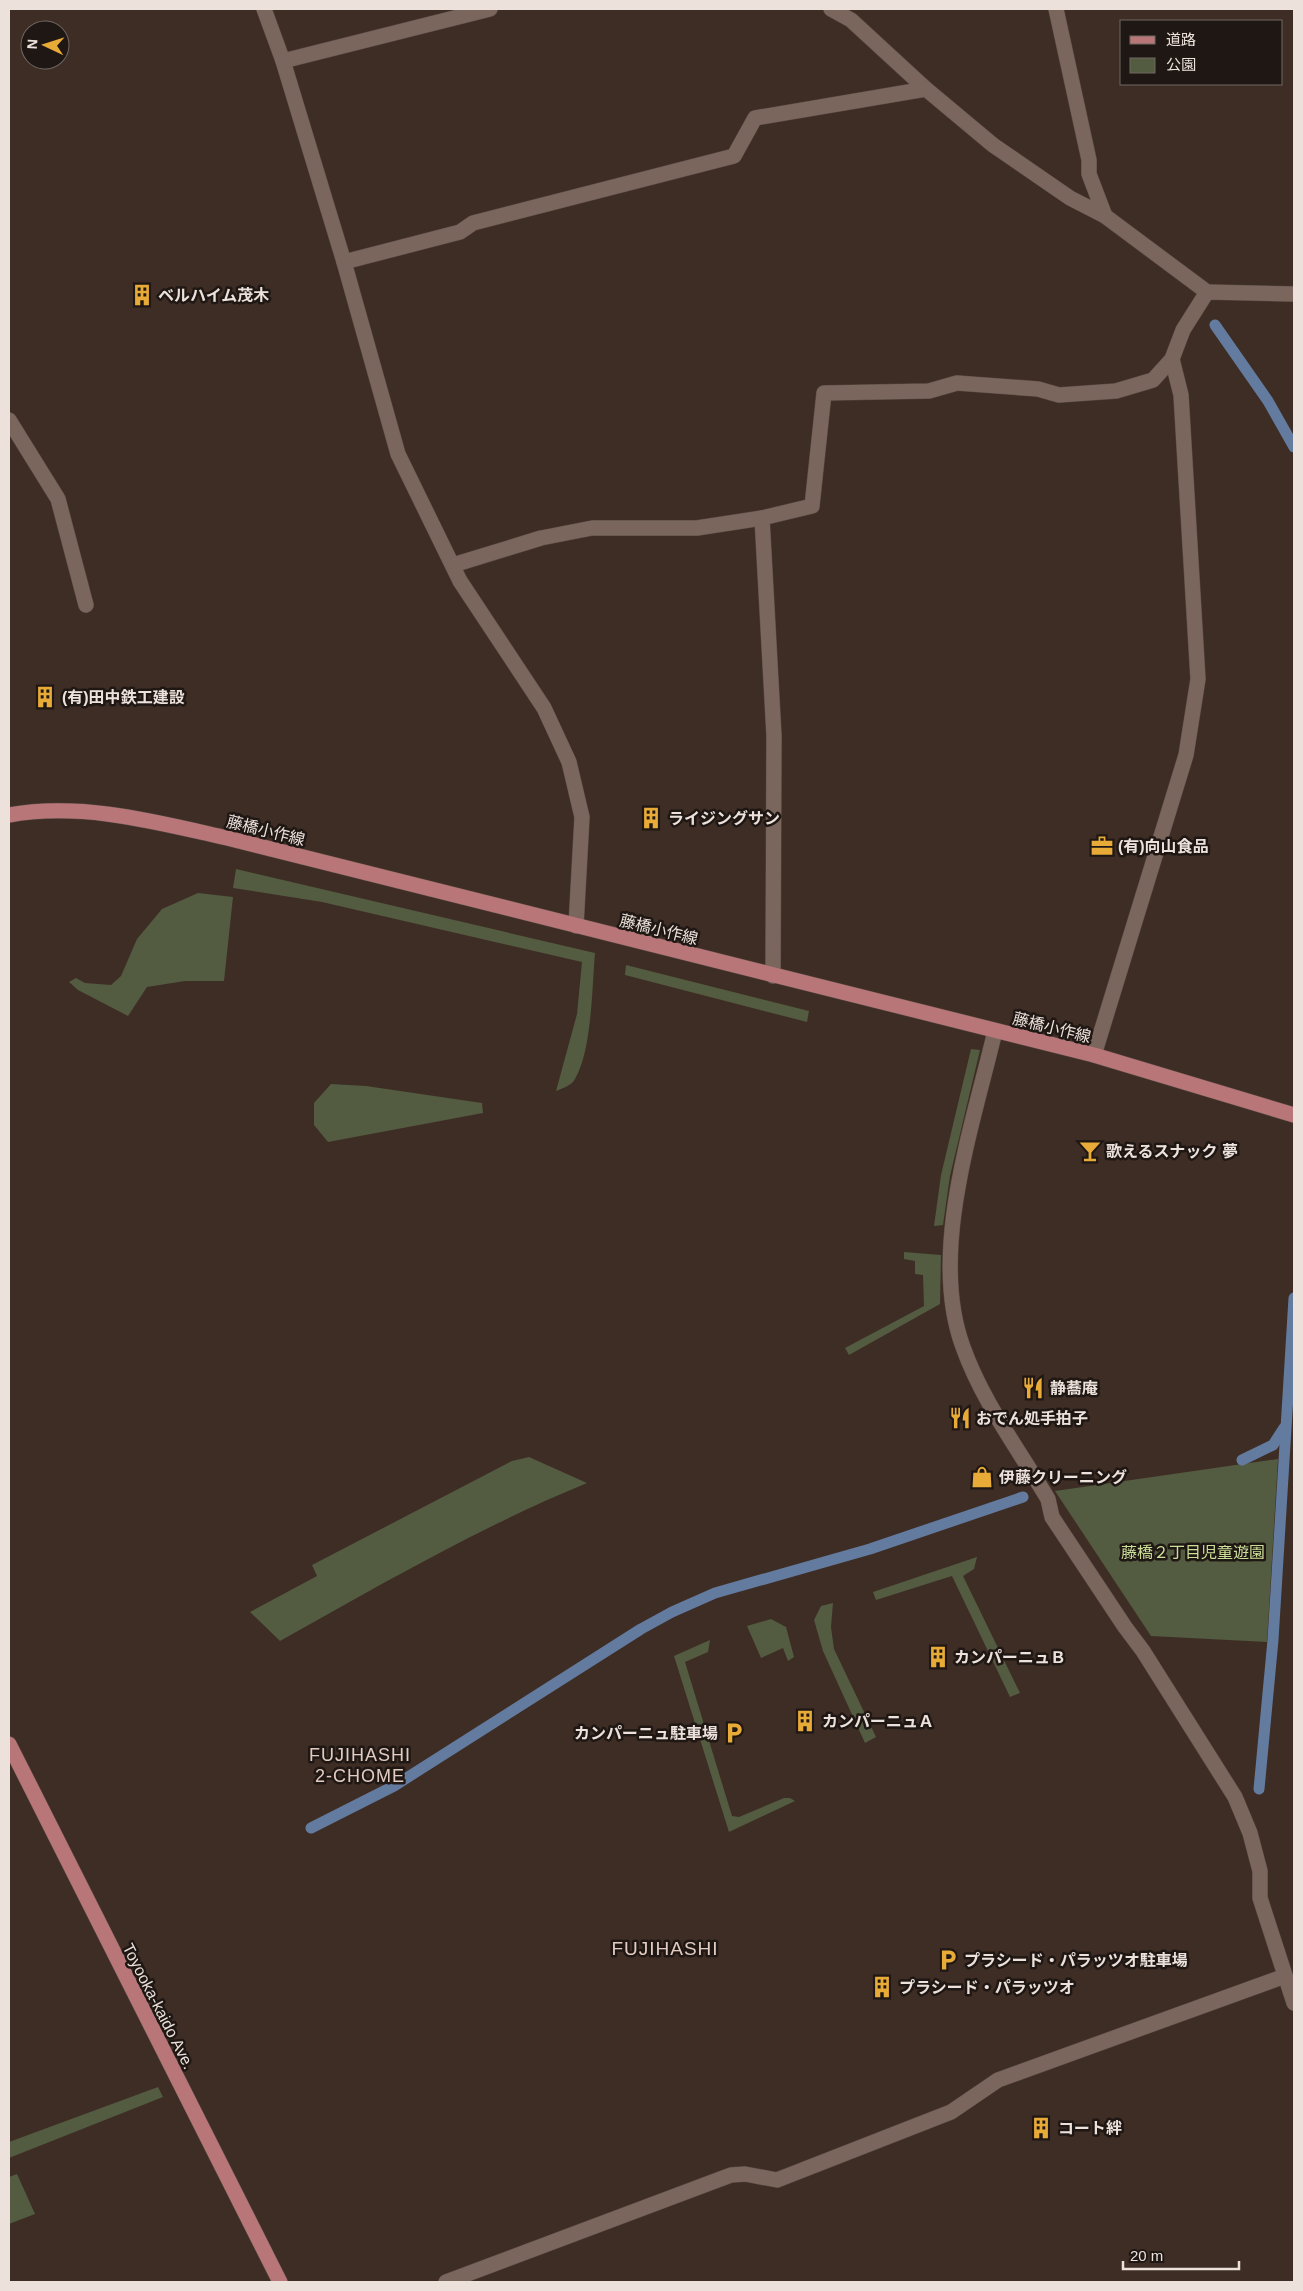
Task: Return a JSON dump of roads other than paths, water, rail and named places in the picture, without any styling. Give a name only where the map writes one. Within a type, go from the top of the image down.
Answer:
[{"type":"main road","name":"藤橋小作線","points":[[9,815],[63,811],[138,818],[264,847],[1094,1055],[1294,1115]]},
{"type":"main road","name":"Toyooka-kaido Ave.","points":[[9,1744],[280,2282]]},
{"type":"street","points":[[264,9],[283,61],[344,262],[398,454],[460,581],[544,708],[569,762],[582,817],[576,926]]},
{"type":"street","points":[[283,61],[490,9]]},
{"type":"street","points":[[831,9],[851,20],[926,89],[993,145],[1070,198],[1105,216],[1207,292],[1294,294]]},
{"type":"street","points":[[1056,9],[1089,160],[1090,174],[1105,216]]},
{"type":"street","points":[[344,262],[460,232],[472,224],[734,156],[755,118],[926,89]]},
{"type":"street","points":[[453,566],[541,538],[592,528],[697,528],[762,518],[812,506],[824,393],[929,391],[957,383],[1038,389],[1058,395],[1116,391],[1153,380],[1172,359],[1183,330],[1207,292]]},
{"type":"street","points":[[1094,1055],[1186,755],[1198,679],[1181,395],[1172,359]]},
{"type":"street","points":[[9,420],[58,499],[86,605]]},
{"type":"street","points":[[762,518],[774,736],[773,976]]},
{"type":"street","points":[[995,1031],[957,1190],[949,1290],[952,1312],[962,1346],[974,1374],[1048,1499],[1052,1517],[1143,1651],[1235,1797],[1250,1833],[1260,1870],[1260,1898],[1294,2004]]},
{"type":"street","points":[[446,2282],[731,2175],[745,2174],[777,2180],[951,2112],[998,2080],[1285,1976]]},
{"type":"waterway","points":[[1215,325],[1268,401],[1294,447]]},
{"type":"waterway","points":[[1259,1789],[1273,1640],[1294,1298]]},
{"type":"waterway","points":[[1242,1460],[1273,1445],[1284,1428]]},
{"type":"waterway","points":[[311,1828],[394,1786],[641,1629],[672,1612],[715,1593],[870,1549],[1023,1497]]},
{"type":"place","name":"ベルハイム茂木","points":[[142,295]]},
{"type":"place","name":"(有)田中鉄工建設","points":[[45,697]]},
{"type":"place","name":"ライジングサン","points":[[651,818]]},
{"type":"place","name":"(有)向山食品","points":[[1102,846]]},
{"type":"place","name":"歌えるスナック 夢","points":[[1090,1151]]},
{"type":"place","name":"静蕎庵","points":[[1033,1388]]},
{"type":"place","name":"おでん処手拍子","points":[[960,1418]]},
{"type":"place","name":"伊藤クリーニング","points":[[982,1477]]},
{"type":"place","name":"カンパーニュＢ","points":[[938,1657]]},
{"type":"place","name":"カンパーニュＡ","points":[[805,1721]]},
{"type":"place","name":"カンパーニュ駐車場","points":[[734,1733]]},
{"type":"place","name":"プラシード・パラッツオ駐車場","points":[[948,1960]]},
{"type":"place","name":"プラシード・パラッツオ","points":[[882,1987]]},
{"type":"place","name":"コート絆","points":[[1041,2128]]},
{"type":"district","name":"FUJIHASHI 2-CHOME","points":[[360,1765]]},
{"type":"district","name":"FUJIHASHI","points":[[665,1948]]},
{"type":"park label","name":"藤橋２丁目児童遊園","points":[[1193,1552]]}]
